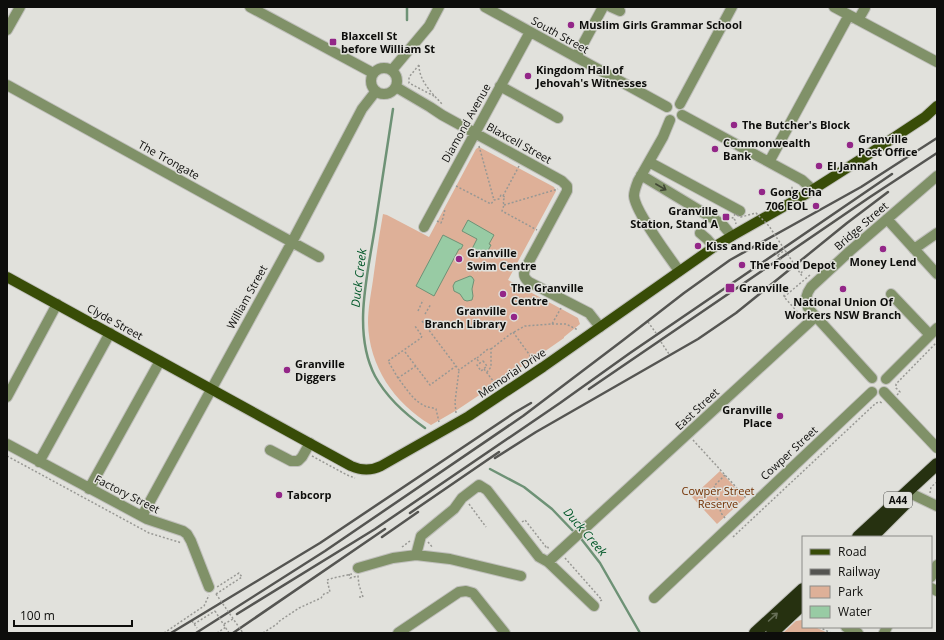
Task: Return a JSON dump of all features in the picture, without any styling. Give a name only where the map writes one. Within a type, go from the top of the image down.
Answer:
[{"type":"highway","name":"A44","points":[[859,536],[937,464]]},
{"type":"highway","name":"A44","points":[[873,536],[937,473]]},
{"type":"highway","points":[[772,633],[800,604],[802,594]]},
{"type":"highway","points":[[755,633],[800,604]]},
{"type":"main road","points":[[925,117],[937,106]]},
{"type":"main road","points":[[925,117],[937,113]]},
{"type":"main road","name":"Memorial Drive","points":[[210,389],[354,468],[365,470],[378,468],[464,419],[543,367],[714,247],[813,190],[925,117]]},
{"type":"main road","name":"Clyde Street","points":[[7,278],[210,389]]},
{"type":"street","points":[[7,30],[20,7]]},
{"type":"street","points":[[250,7],[373,73]]},
{"type":"street","points":[[392,70],[429,26],[439,7]]},
{"type":"street","name":"South Street","points":[[485,7],[667,107]]},
{"type":"street","points":[[576,57],[603,7]]},
{"type":"street","points":[[680,104],[732,7]]},
{"type":"street","points":[[834,7],[937,62]]},
{"type":"street","points":[[769,162],[854,17],[864,8]]},
{"type":"street","name":"Diamond Avenue","points":[[424,227],[530,32]]},
{"type":"street","points":[[381,68],[388,68],[392,70],[397,77],[396,87],[391,92],[386,94],[376,91],[371,83],[373,73],[381,68]]},
{"type":"street","name":"The Trongate","points":[[7,85],[319,257]]},
{"type":"street","points":[[500,86],[558,118]]},
{"type":"street","name":"Blaxcell Street","points":[[396,87],[442,115],[562,181],[563,187]]},
{"type":"street","name":"William Street","points":[[142,516],[210,389],[292,242],[362,109],[376,91]]},
{"type":"street","points":[[670,120],[666,114],[667,107],[669,104],[680,104]]},
{"type":"street","points":[[670,120],[677,120],[682,115],[683,109],[680,104]]},
{"type":"street","points":[[682,115],[802,180],[813,190]]},
{"type":"street","points":[[670,120],[663,138],[641,175],[635,189],[634,197],[643,216],[679,271]]},
{"type":"street","points":[[649,162],[737,215]]},
{"type":"street","points":[[641,175],[722,224],[732,236]]},
{"type":"street","name":"Bridge Street","points":[[811,320],[806,298],[808,292],[816,282],[886,219],[937,176]]},
{"type":"street","points":[[563,187],[567,191],[525,269],[524,275],[529,282],[589,313],[600,327]]},
{"type":"street","points":[[886,219],[937,274]]},
{"type":"street","points":[[700,233],[714,247]]},
{"type":"street","points":[[914,249],[937,233]]},
{"type":"street","points":[[886,379],[935,335],[891,294]]},
{"type":"street","points":[[7,397],[57,304]]},
{"type":"street","points":[[811,320],[872,378]]},
{"type":"street","name":"East Street","points":[[548,562],[811,320]]},
{"type":"street","points":[[39,462],[110,333]]},
{"type":"street","points":[[89,489],[160,361]]},
{"type":"street","points":[[888,396],[886,379],[881,376],[872,378],[869,383],[872,392],[888,396],[937,448]]},
{"type":"street","name":"Cowper Street","points":[[654,598],[872,392]]},
{"type":"street","points":[[270,450],[291,461],[298,461],[310,443]]},
{"type":"street","name":"Factory Street","points":[[7,444],[142,516],[187,534],[210,592]]},
{"type":"street","points":[[416,555],[421,536],[454,509],[462,498],[479,485],[486,490],[539,557],[548,562],[594,606]]},
{"type":"street","points":[[914,495],[937,506]]},
{"type":"street","points":[[358,568],[393,558],[416,555],[457,560],[521,576]]},
{"type":"street","points":[[932,575],[937,565]]},
{"type":"street","points":[[398,633],[459,592],[470,592],[476,596],[505,633]]},
{"type":"street","points":[[848,628],[858,633]]},
{"type":"path","points":[[436,97],[409,83],[409,77],[419,65],[422,79],[446,108]]},
{"type":"path","points":[[479,146],[494,200]]},
{"type":"path","points":[[456,186],[491,204],[494,200],[499,199],[501,195],[503,196],[519,166]]},
{"type":"path","points":[[789,193],[793,187],[790,182]]},
{"type":"path","points":[[504,205],[563,187]]},
{"type":"path","points":[[503,196],[505,197],[502,211],[537,230]]},
{"type":"path","points":[[440,223],[443,218],[445,205]]},
{"type":"path","points":[[728,216],[733,218],[735,214],[741,217],[756,213],[769,226],[803,277],[806,268]]},
{"type":"path","points":[[736,224],[735,220],[737,215]]},
{"type":"path","points":[[840,242],[844,244]]},
{"type":"path","points":[[775,246],[771,247],[778,255],[784,266],[787,263]]},
{"type":"path","points":[[778,255],[785,250]]},
{"type":"path","points":[[785,291],[784,297],[811,320]]},
{"type":"path","points":[[418,311],[424,300]]},
{"type":"path","points":[[425,314],[431,304]]},
{"type":"path","points":[[552,324],[560,308]]},
{"type":"path","points":[[422,321],[459,370],[455,402],[456,413]]},
{"type":"path","points":[[648,322],[656,333]]},
{"type":"path","points":[[459,370],[488,349],[491,349],[513,332],[525,326],[566,324],[578,330]]},
{"type":"path","points":[[415,326],[422,336],[421,338],[388,362],[409,393],[419,403],[436,409],[439,422]]},
{"type":"path","points":[[513,332],[534,361]]},
{"type":"path","points":[[732,537],[876,403],[880,402],[884,406],[888,396],[900,392],[896,388],[896,384],[935,335]]},
{"type":"path","points":[[661,342],[669,354]]},
{"type":"path","points":[[487,372],[491,367],[491,349]]},
{"type":"path","points":[[405,352],[430,385],[456,366]]},
{"type":"path","points":[[476,358],[480,363],[483,361],[487,366],[484,368],[497,386]]},
{"type":"path","points":[[398,378],[416,366]]},
{"type":"path","points":[[688,434],[753,504]]},
{"type":"path","points":[[7,456],[149,533],[183,544]]},
{"type":"path","points":[[725,475],[714,486],[721,513],[732,524]]},
{"type":"path","points":[[398,550],[415,538],[425,538],[437,552]]},
{"type":"path","points":[[263,633],[299,608],[322,598],[324,594],[330,592],[327,580],[353,573],[358,568]]},
{"type":"path","points":[[164,633],[204,606],[210,592],[239,573],[242,577],[216,594],[242,633]]},
{"type":"path","points":[[349,574],[350,578],[358,576],[363,597],[359,597]]},
{"type":"path","points":[[194,624],[215,611],[230,633]]},
{"type":"path","points":[[224,624],[233,619]]},
{"type":"path","points":[[192,621],[197,628]]},
{"type":"path","points":[[217,633],[226,628]]},
{"type":"path","points":[[821,628],[831,633]]},
{"type":"green space","points":[[479,147],[554,187],[556,191],[508,280],[578,318],[580,324],[564,338],[541,354],[457,410],[431,425],[406,406],[386,382],[373,354],[369,339],[368,317],[383,214],[429,237],[476,149]]},
{"type":"green space","name":"Cowper Street Reserve","points":[[720,471],[745,498],[717,524],[692,497]]},
{"type":"green space","points":[[802,620],[802,628],[817,628],[828,633],[783,633],[796,621]]},
{"type":"water","points":[[468,220],[494,235],[485,256],[472,249],[477,239],[462,231]]},
{"type":"water","points":[[443,235],[463,245],[461,249],[459,249],[434,296],[416,286]]},
{"type":"water","points":[[470,276],[474,280],[472,289],[473,296],[472,300],[467,301],[464,300],[460,294],[454,291],[453,286],[455,282]]},
{"type":"waterway","name":"Duck Creek","points":[[407,7],[407,20]]},
{"type":"waterway","name":"Duck Creek","points":[[393,109],[366,283],[363,322],[364,341],[368,359],[380,384],[397,405],[425,428]]},
{"type":"waterway","name":"Duck Creek","points":[[490,469],[524,487],[552,509],[575,533]]},
{"type":"waterway","name":"Duck Creek","points":[[579,536],[600,563],[640,633]]},
{"type":"railway","points":[[196,633],[325,551],[523,416],[684,293],[730,260],[861,187],[937,138]]},
{"type":"railway","points":[[589,389],[937,153]]},
{"type":"railway","points":[[237,614],[375,529],[892,174]]},
{"type":"railway","points":[[495,458],[536,432],[698,339],[736,313],[847,223],[888,192]]},
{"type":"railway","points":[[171,633],[320,543],[531,403]]},
{"type":"railway","points":[[410,513],[499,452]]},
{"type":"railway","points":[[382,537],[418,512]]},
{"type":"railway","points":[[233,633],[385,529]]},
{"type":"place","name":"Muslim Girls Grammar School","points":[[571,25]]},
{"type":"place","name":"Blaxcell St before William St","points":[[333,42]]},
{"type":"place","name":"Kingdom Hall of Jehovah's Witnesses","points":[[528,76]]},
{"type":"place","name":"The Butcher's Block","points":[[734,125]]},
{"type":"place","name":"Granville Post Office","points":[[850,145]]},
{"type":"place","name":"Commonwealth Bank","points":[[715,149]]},
{"type":"place","name":"El Jannah","points":[[819,166]]},
{"type":"place","name":"Gong Cha","points":[[762,192]]},
{"type":"place","name":"706 EOL","points":[[816,206]]},
{"type":"place","name":"Granville Station, Stand A","points":[[726,217]]},
{"type":"place","name":"Kiss and Ride","points":[[698,246]]},
{"type":"place","name":"Money Lend","points":[[883,249]]},
{"type":"place","name":"Granville Swim Centre","points":[[459,259]]},
{"type":"place","name":"The Food Depot","points":[[742,265]]},
{"type":"place","name":"Granville","points":[[730,288]]},
{"type":"place","name":"National Union Of Workers NSW Branch","points":[[843,289]]},
{"type":"place","name":"The Granville Centre","points":[[503,294]]},
{"type":"place","name":"Granville Branch Library","points":[[514,317]]},
{"type":"place","name":"Granville Diggers","points":[[287,370]]},
{"type":"place","name":"Granville Place","points":[[780,416]]},
{"type":"place","name":"Tabcorp","points":[[279,495]]}]
